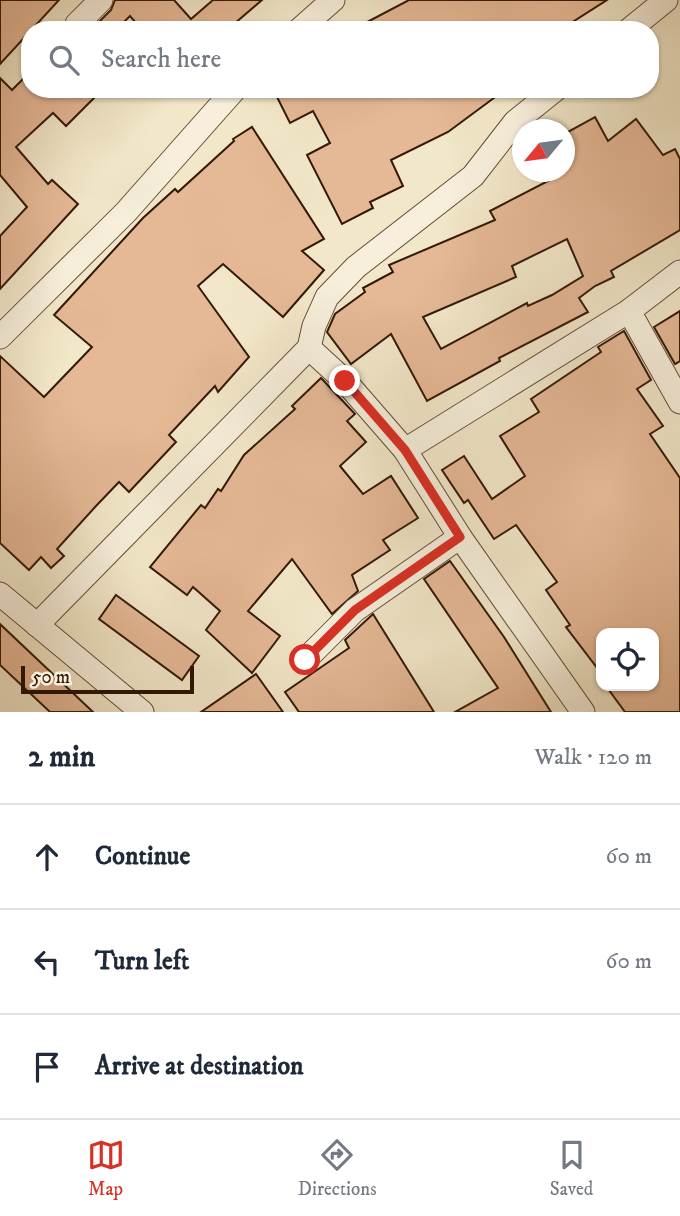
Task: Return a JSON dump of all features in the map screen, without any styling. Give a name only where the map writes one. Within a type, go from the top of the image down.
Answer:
[{"type":"street","points":[[80,21],[101,0]]},
{"type":"street","points":[[309,21],[333,0]]},
{"type":"street","points":[[640,21],[666,0]]},
{"type":"street","points":[[2,330],[126,212],[227,98]]},
{"type":"street","points":[[37,625],[309,348],[314,326],[327,297],[356,267],[473,176],[515,122],[545,98]]},
{"type":"street","points":[[405,450],[629,311],[680,272]]},
{"type":"street","points":[[629,311],[680,402]]},
{"type":"street","points":[[309,348],[345,381],[405,450],[460,537],[583,712]]},
{"type":"street","points":[[305,660],[355,610],[460,537]]},
{"type":"street","points":[[0,594],[142,712]]},
{"type":"building","points":[[0,0],[59,0],[40,21],[21,21],[21,41],[0,64]]},
{"type":"building","points":[[115,0],[174,0],[191,19],[213,0],[262,0],[238,21],[134,21],[130,16],[125,21],[100,21],[111,10]]},
{"type":"building","points":[[409,0],[607,0],[574,21],[369,21]]},
{"type":"building","points":[[0,78],[12,90],[21,81],[21,98],[94,98],[66,126],[53,113],[16,147],[48,184],[52,180],[78,204],[0,289],[0,236],[27,207],[0,175]]},
{"type":"building","points":[[278,98],[494,98],[448,132],[391,160],[403,186],[370,202],[373,208],[342,224],[307,155],[330,143],[313,111],[290,123]]},
{"type":"building","points":[[595,117],[608,141],[636,119],[663,155],[675,149],[680,159],[680,230],[611,271],[614,277],[579,298],[588,312],[499,358],[500,361],[427,401],[391,334],[351,364],[327,332],[335,314],[365,292],[363,288],[393,272],[389,265],[495,220],[490,211],[546,182],[575,182],[575,128]],"holes":[[[567,239],[583,276],[528,306],[527,303],[441,349],[423,317],[516,277],[512,266]]]},
{"type":"building","points":[[252,127],[324,239],[302,251],[324,270],[283,317],[223,264],[198,286],[249,357],[218,392],[215,386],[169,435],[176,442],[129,492],[119,482],[96,506],[57,549],[64,556],[51,568],[41,557],[29,570],[0,543],[0,356],[44,397],[92,347],[54,315],[143,218],[175,189],[178,192],[234,141],[233,139]]},
{"type":"building","points":[[680,311],[680,361],[675,364],[654,327]]},
{"type":"building","points":[[624,331],[651,380],[637,389],[663,426],[650,434],[680,478],[680,712],[625,712],[610,691],[659,691],[659,628],[596,628],[596,666],[566,627],[570,625],[546,590],[557,582],[516,525],[494,539],[468,500],[464,503],[442,470],[464,456],[492,499],[525,476],[500,436],[539,412],[531,399],[601,352],[598,347]]},
{"type":"building","points":[[321,378],[355,414],[347,421],[366,442],[340,466],[363,494],[391,476],[418,518],[383,540],[390,550],[352,575],[358,591],[332,614],[292,559],[248,611],[280,636],[252,673],[206,630],[220,611],[193,587],[187,595],[150,567],[201,505],[205,508],[218,489],[221,491],[244,455],[295,409],[292,406]]},
{"type":"building","points":[[450,561],[504,637],[551,712],[455,712],[498,688],[424,579]]},
{"type":"building","points":[[116,595],[199,656],[182,680],[99,619]]},
{"type":"building","points":[[373,614],[434,712],[299,712],[285,692],[349,648],[345,640]]},
{"type":"building","points":[[0,624],[93,712],[50,712],[0,665]]},
{"type":"building","points":[[256,674],[283,712],[201,712]]},
{"type":"route","points":[[305,660],[355,610],[460,537],[405,450],[345,381]]}]
